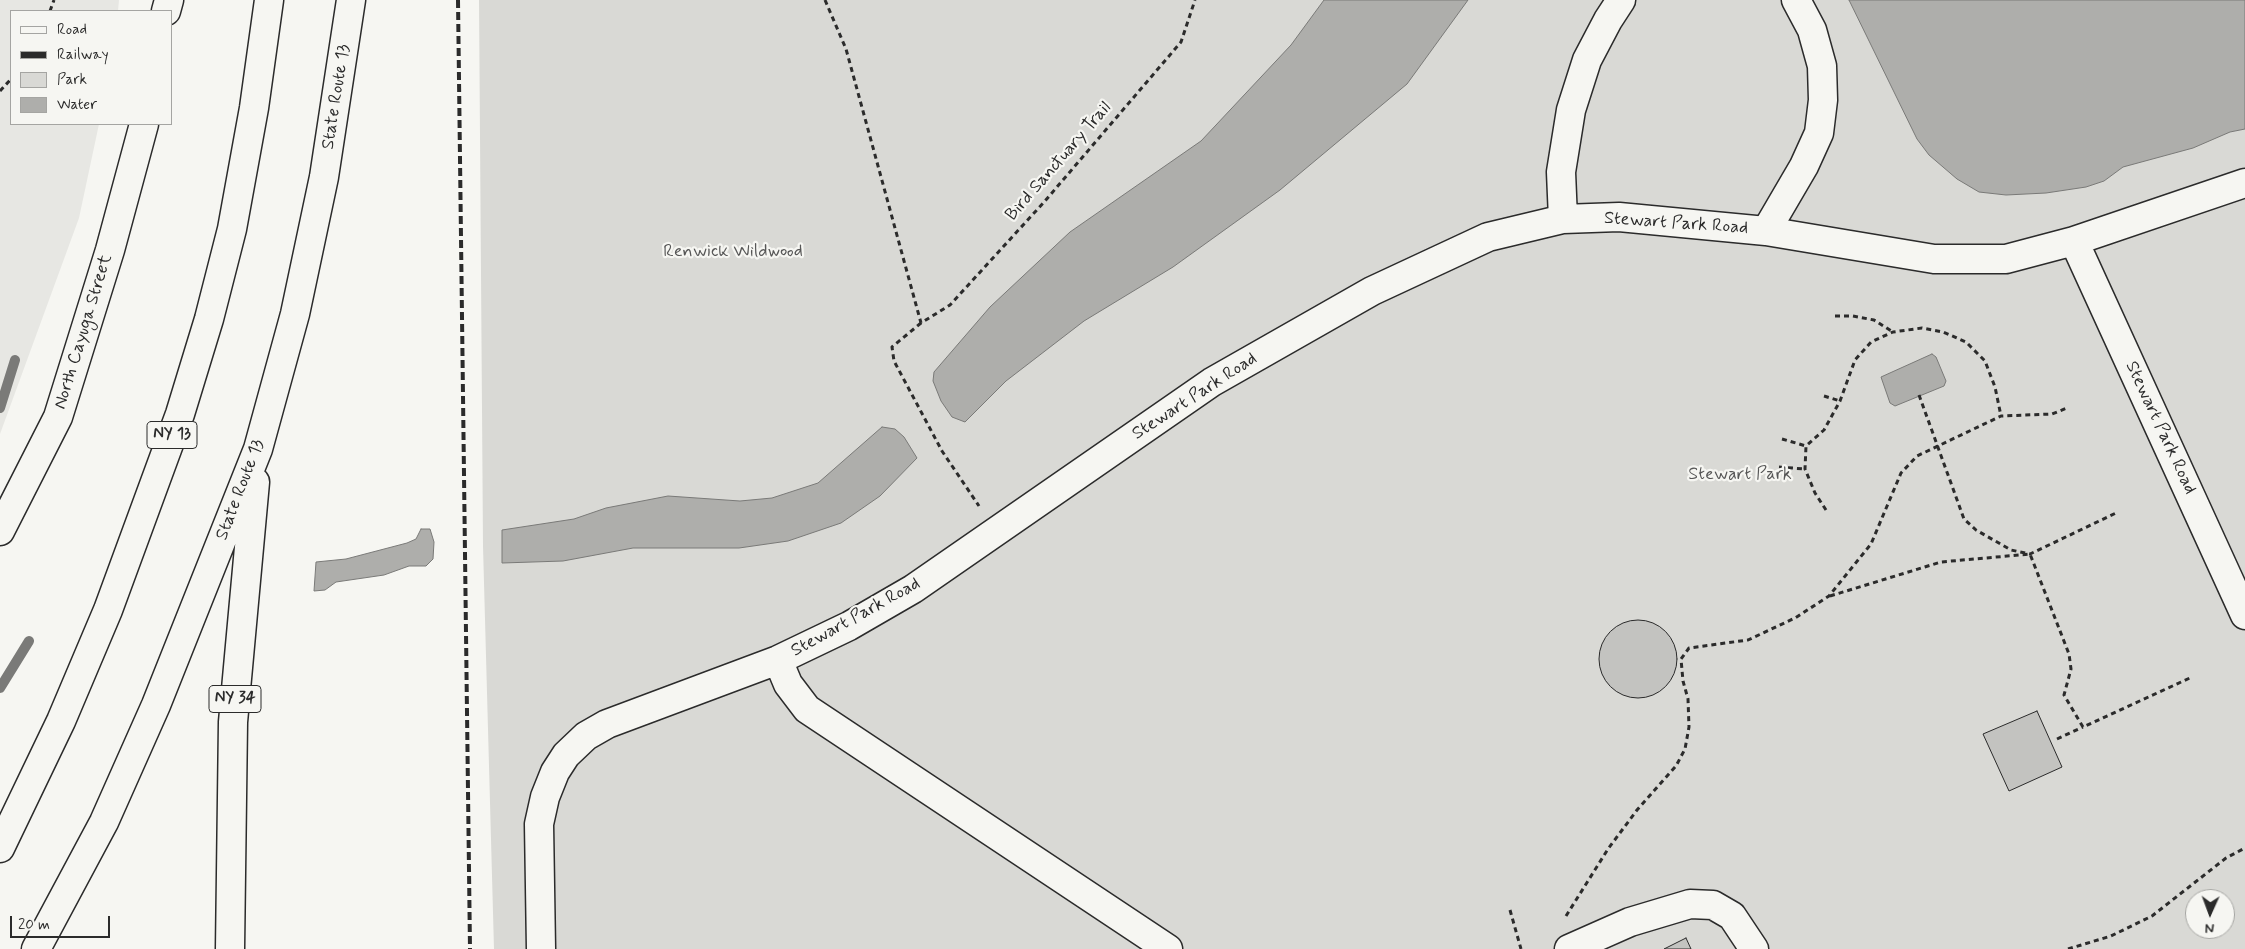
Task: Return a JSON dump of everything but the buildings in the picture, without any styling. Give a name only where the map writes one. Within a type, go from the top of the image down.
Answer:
[{"type":"main road","name":"NY 13","points":[[0,848],[61,721],[108,610],[180,414],[209,318],[232,229],[254,108],[268,0]]},
{"type":"main road","name":"State Route 13","points":[[36,949],[104,822],[156,705],[258,449],[295,314],[324,177],[351,0]]},
{"type":"main road","points":[[1563,219],[1561,172],[1571,110],[1587,60],[1621,0]]},
{"type":"main road","points":[[1766,231],[1804,166],[1819,133],[1823,100],[1822,66],[1812,30],[1796,0]]},
{"type":"main road","name":"North Cayuga Street","points":[[0,531],[58,417],[110,250],[144,125]]},
{"type":"main road","name":"Stewart Park Road","points":[[541,949],[539,824],[555,772],[566,755],[586,736],[606,724],[778,660],[849,626],[913,589],[1212,382],[1372,290],[1488,236],[1563,219],[1619,217],[1766,231],[1934,259],[2006,259],[2074,241],[2245,183]]},
{"type":"main road","name":"Stewart Park Road","points":[[2074,241],[2245,615]]},
{"type":"main road","name":"NY 34","points":[[230,949],[233,722],[258,449]]},
{"type":"main road","points":[[778,660],[788,684],[807,709],[1168,949]]},
{"type":"main road","points":[[1569,949],[1630,922],[1690,904],[1712,905],[1732,916],[1746,943]]},
{"type":"path","points":[[825,0],[846,49],[921,324]]},
{"type":"path","name":"Bird Sanctuary Trail","points":[[995,531],[942,451],[894,361],[892,347],[921,324],[950,305],[1045,201],[1181,42],[1195,0]]},
{"type":"path","points":[[0,91],[10,80]]},
{"type":"path","points":[[1835,316],[1853,316],[1874,320],[1893,332]]},
{"type":"path","points":[[1826,510],[1815,493],[1805,469],[1806,446],[1824,430],[1840,401],[1855,360],[1871,342],[1893,332],[1922,328],[1943,332],[1966,342],[1985,361],[1995,387],[2001,416]]},
{"type":"path","points":[[1919,395],[1964,518],[1976,530],[2012,550],[2030,554]]},
{"type":"path","points":[[1824,396],[1840,401]]},
{"type":"path","points":[[1829,596],[1871,544],[1901,473],[1917,456],[2001,416],[2052,414],[2067,408]]},
{"type":"path","points":[[1782,439],[1806,446]]},
{"type":"path","points":[[1779,467],[1805,469]]},
{"type":"path","points":[[1564,920],[1608,850],[1637,810],[1676,766],[1685,749],[1689,727],[1688,699],[1681,659],[1689,648],[1748,640],[1795,618],[1829,596],[1942,562],[2030,554],[2116,513]]},
{"type":"path","points":[[2030,554],[2069,654],[2071,669],[2064,694],[2083,727]]},
{"type":"path","points":[[2057,738],[2192,677]]},
{"type":"path","points":[[2068,949],[2111,936],[2152,916],[2226,858],[2245,848]]},
{"type":"path","points":[[1510,910],[1521,949]]},
{"type":"shaded area","points":[[0,0],[119,0],[118,10],[10,10],[10,125],[99,125],[79,218],[0,434]]},
{"type":"green space","name":"Stewart Park","points":[[479,0],[2245,0],[2245,949],[494,949],[483,546]]},
{"type":"water","points":[[1324,0],[1468,0],[1407,84],[1280,190],[1173,267],[1084,321],[1006,381],[965,422],[952,417],[941,401],[933,381],[934,372],[990,307],[1070,232],[1201,141],[1291,45]]},
{"type":"water","points":[[1849,0],[2245,0],[2245,129],[2230,132],[2193,148],[2123,167],[2104,181],[2086,187],[2046,193],[2006,195],[1979,192],[1957,179],[1929,155],[1917,139]]},
{"type":"water","points":[[1932,354],[1936,357],[1946,381],[1944,386],[1895,406],[1890,403],[1881,377]]},
{"type":"water","points":[[882,427],[895,429],[904,437],[917,458],[880,496],[841,523],[788,541],[739,548],[633,548],[563,561],[502,563],[502,530],[574,519],[606,508],[668,496],[740,501],[772,498],[818,483]]},
{"type":"water","points":[[421,529],[430,529],[434,542],[433,559],[426,566],[409,566],[384,575],[336,582],[325,590],[314,591],[316,562],[346,559],[407,543],[416,539]]},
{"type":"waterway","points":[[0,408],[15,360]]},
{"type":"waterway","points":[[0,688],[29,641]]},
{"type":"railway","points":[[458,0],[470,949]]},
{"type":"park label","name":"Renwick Wildwood","points":[[733,252]]}]
